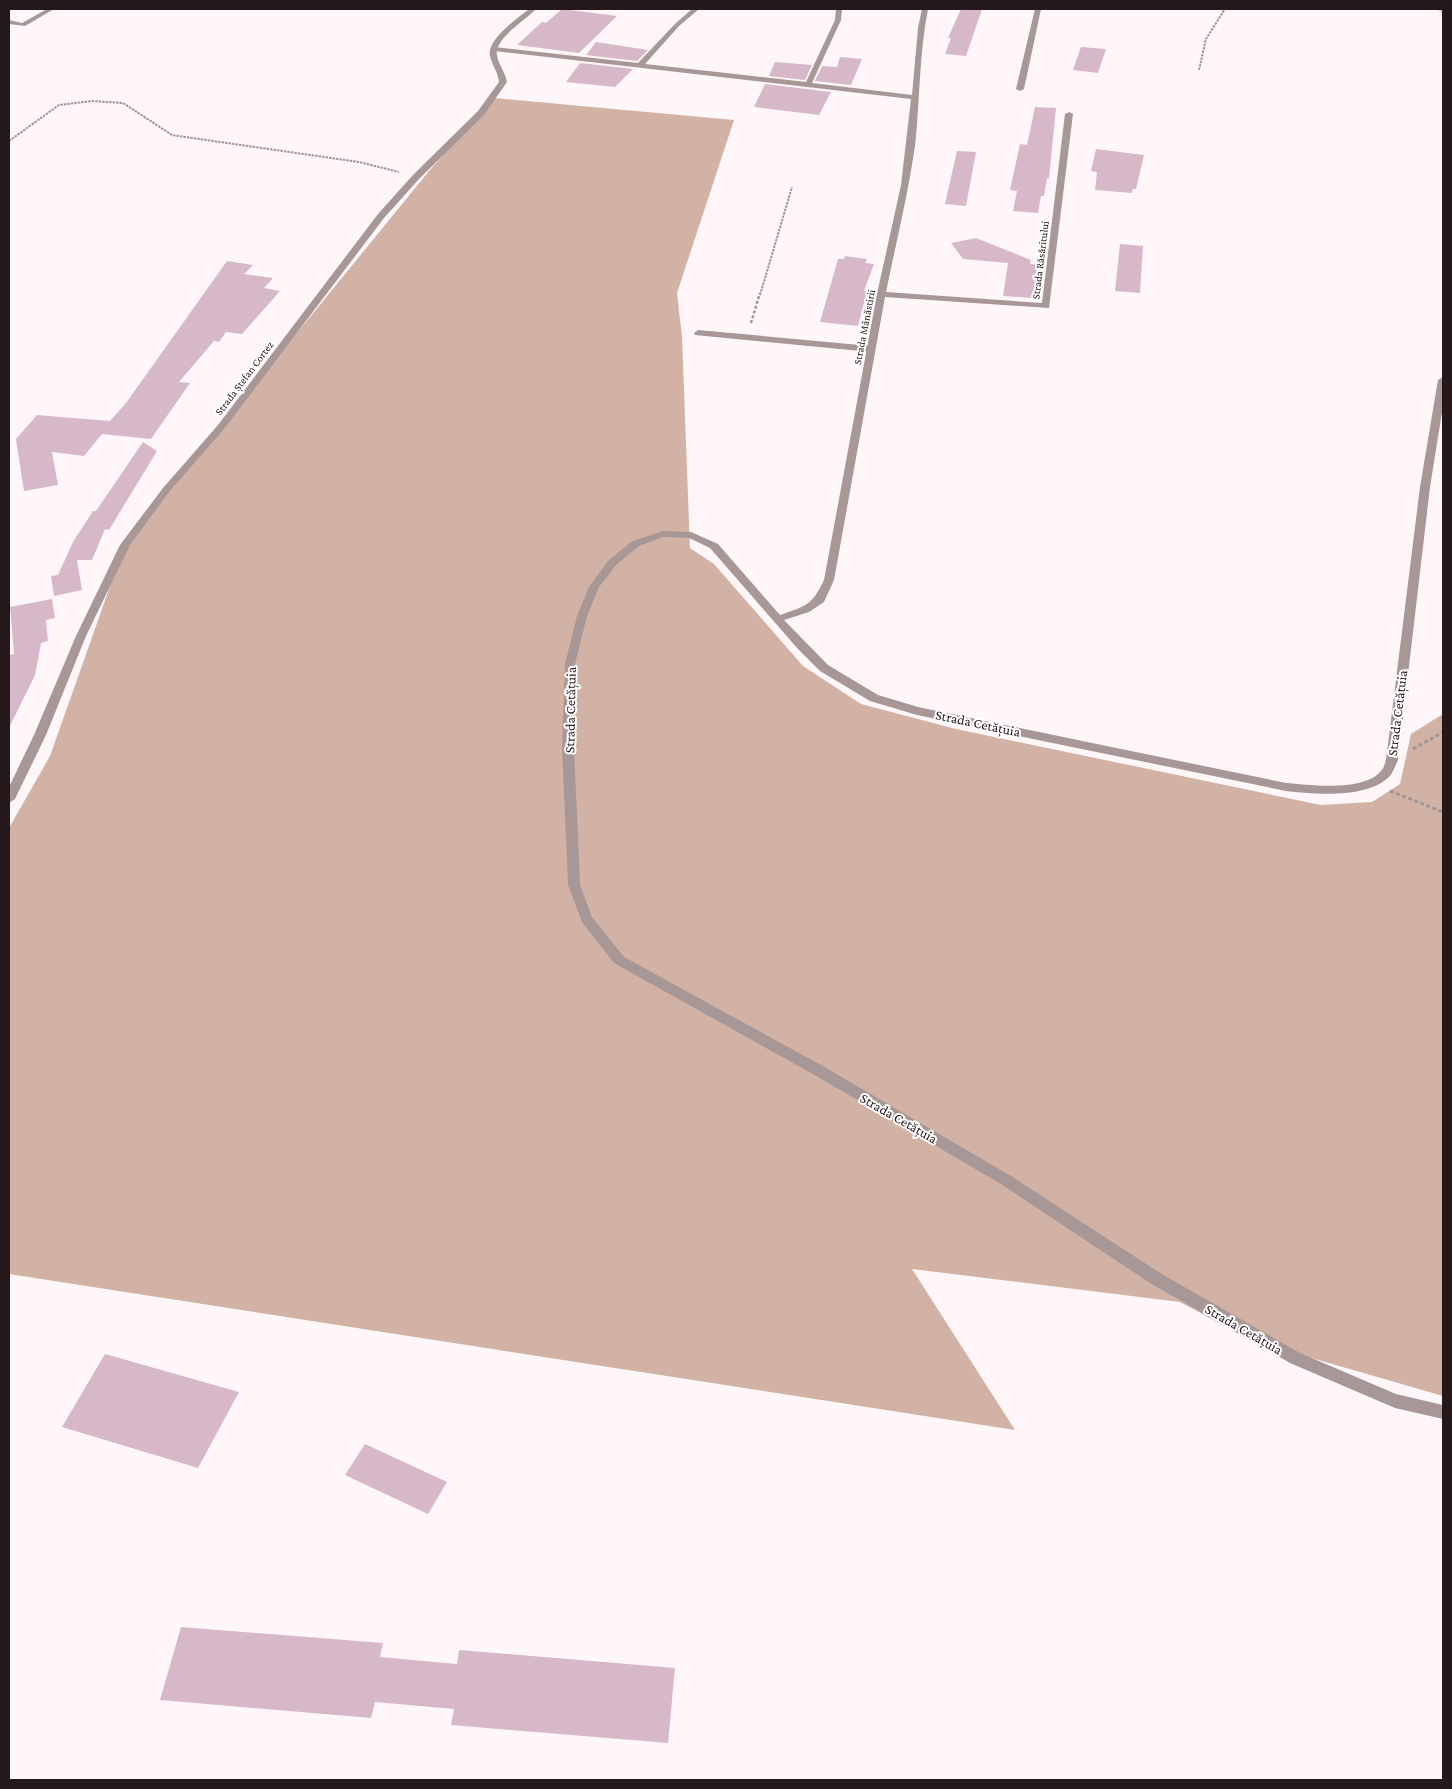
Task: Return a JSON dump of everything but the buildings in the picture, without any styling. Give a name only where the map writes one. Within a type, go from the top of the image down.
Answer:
[{"type":"street","points":[[9,22],[23,25],[51,9]]},
{"type":"street","points":[[533,9],[503,34],[494,50],[914,97]]},
{"type":"street","points":[[640,66],[677,25],[696,9]]},
{"type":"street","points":[[808,85],[838,20],[839,9]]},
{"type":"street","name":"Strada Mânăstirii","points":[[778,619],[805,610],[820,600],[829,580],[881,294],[906,185],[921,28],[925,9]]},
{"type":"street","points":[[1020,89],[1038,9]]},
{"type":"street","name":"Strada Ștefan Cortez","points":[[9,799],[40,735],[81,636],[126,545],[166,490],[221,427],[380,216],[416,177],[481,113],[500,88],[503,82],[502,75],[493,55],[494,50]]},
{"type":"street","name":"Strada Răsăritului","points":[[881,294],[1046,306],[1069,114]]},
{"type":"street","points":[[698,333],[871,349]]},
{"type":"street","name":"Strada Cetățuia","points":[[1443,380],[1425,487],[1392,760],[1385,774],[1368,783],[1339,790],[1312,790],[1286,787],[918,711],[874,698],[824,668],[802,647],[714,546],[691,535],[662,534],[635,544],[612,563],[594,587],[582,616],[570,664],[568,747],[574,885],[586,919],[619,960],[823,1073],[1006,1180],[1155,1278],[1295,1358],[1395,1401],[1443,1412]]},
{"type":"path","points":[[1199,70],[1206,39],[1225,9]]},
{"type":"path","points":[[1439,9],[1443,12]]},
{"type":"path","points":[[9,141],[59,105],[92,101],[123,103],[172,135],[359,162],[416,177]]},
{"type":"path","points":[[747,338],[792,187]]},
{"type":"path","points":[[1392,760],[1443,732]]},
{"type":"path","points":[[1368,783],[1443,812]]},
{"type":"shaded area","points":[[494,98],[734,120],[677,293],[682,337],[690,548],[714,564],[803,666],[861,704],[956,729],[1321,805],[1372,802],[1400,784],[1411,734],[1443,714],[1443,1396],[1253,1341],[1180,1302],[912,1269],[1015,1430],[9,1274],[9,828],[50,756],[125,544],[429,171]]}]
